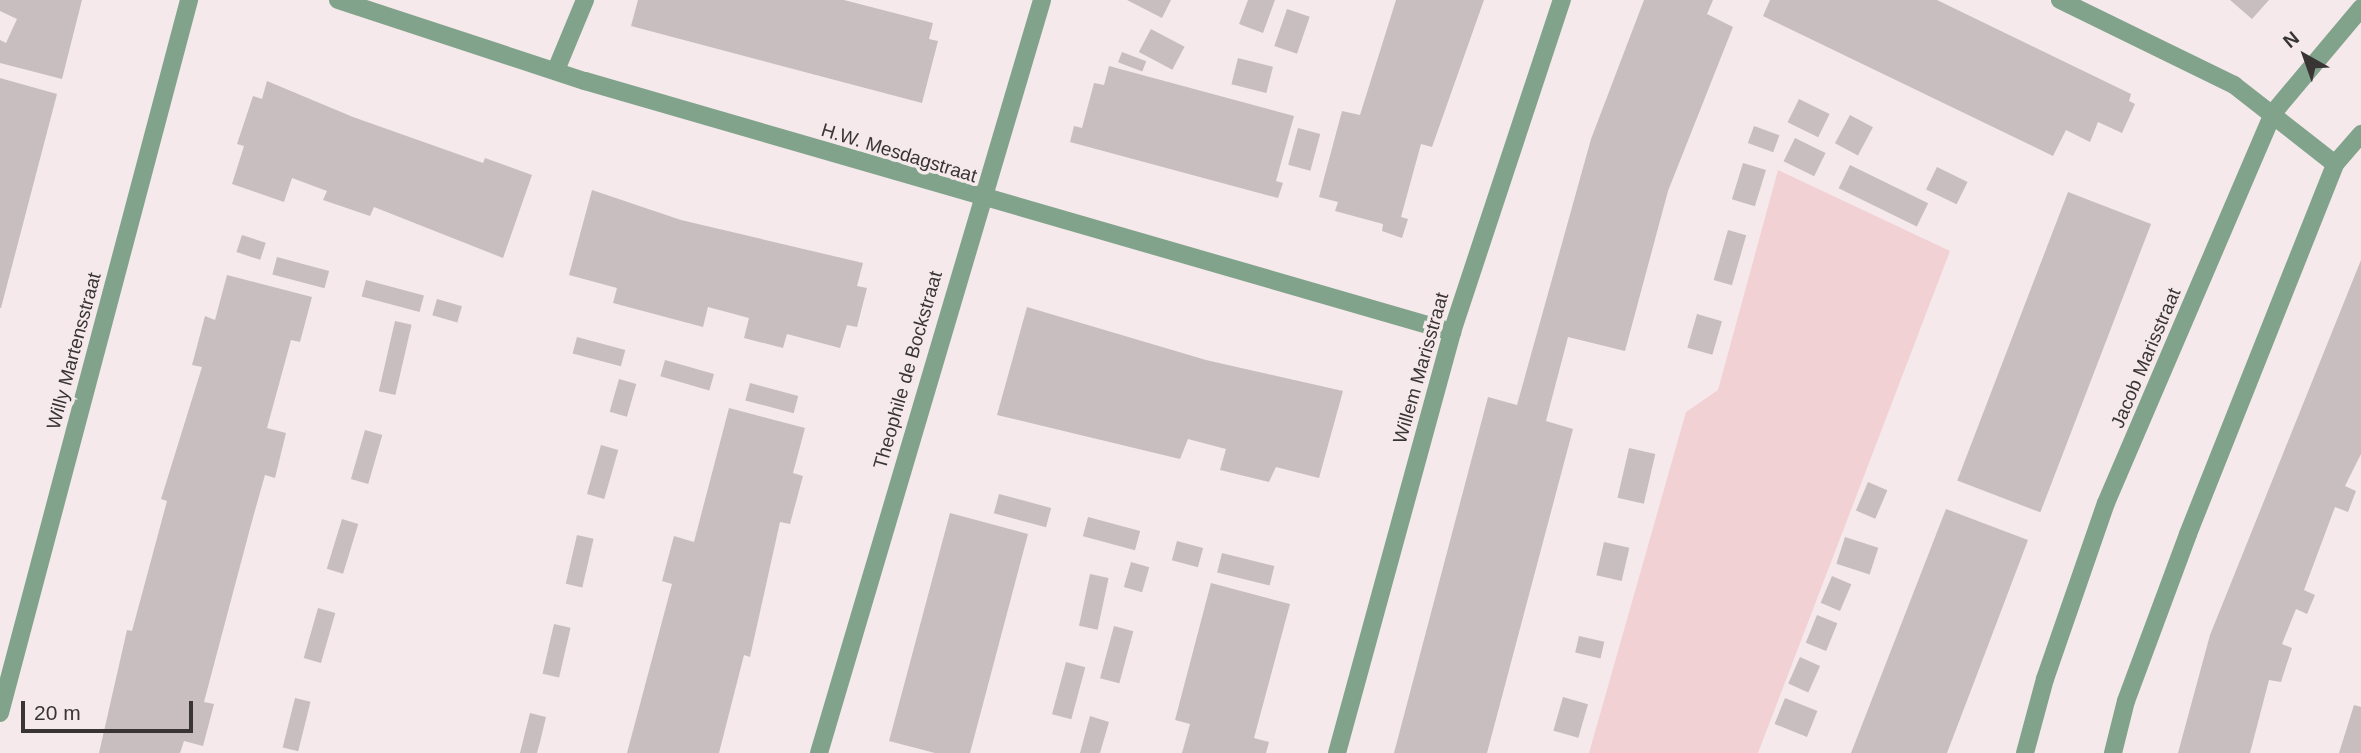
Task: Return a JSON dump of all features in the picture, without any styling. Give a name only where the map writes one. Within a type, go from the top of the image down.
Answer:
[{"type":"street","name":"Willy Martensstraat","points":[[0,713],[189,0]]},
{"type":"street","name":"H.W. Mesdagstraat","points":[[338,0],[556,70],[979,199],[1452,332]]},
{"type":"street","points":[[556,70],[585,0]]},
{"type":"street","name":"Theophile de Bockstraat","points":[[819,753],[979,199],[1042,0]]},
{"type":"street","name":"Willem Marisstraat","points":[[1337,753],[1452,332],[1562,0]]},
{"type":"street","points":[[2060,0],[2234,85],[2335,164]]},
{"type":"street","name":"Jacob Marisstraat","points":[[2025,753],[2045,679],[2106,503],[2273,113],[2361,8]]},
{"type":"street","points":[[2113,753],[2126,701],[2188,534],[2335,164],[2361,134]]},
{"type":"shaded area","points":[[1778,170],[1950,251],[1758,753],[1589,753],[1686,412],[1718,390]]},
{"type":"building","points":[[0,0],[82,0],[62,79],[0,63],[0,40],[6,43],[17,19],[0,11]]},
{"type":"building","points":[[638,0],[844,0],[933,23],[929,39],[938,41],[922,103],[631,26]]},
{"type":"building","points":[[1127,0],[1171,0],[1162,18]]},
{"type":"building","points":[[1248,0],[1275,0],[1263,33],[1239,24]]},
{"type":"building","points":[[1396,0],[1484,0],[1432,147],[1421,144],[1401,217],[1408,219],[1402,238],[1382,231],[1383,224],[1335,211],[1338,202],[1319,197],[1342,111],[1360,115]]},
{"type":"building","points":[[1644,0],[1713,0],[1707,14],[1733,27],[1668,191],[1625,351],[1568,337],[1546,421],[1573,429],[1487,753],[1394,753],[1488,397],[1517,405],[1591,139]]},
{"type":"building","points":[[1770,0],[1937,0],[2131,94],[2129,101],[2135,104],[2122,133],[2098,122],[2090,142],[2066,130],[2053,156],[1763,16]]},
{"type":"building","points":[[2230,0],[2269,0],[2252,19]]},
{"type":"building","points":[[1287,9],[1310,17],[1297,54],[1274,46]]},
{"type":"building","points":[[1151,29],[1185,47],[1172,70],[1139,52]]},
{"type":"building","points":[[1122,52],[1146,61],[1142,72],[1118,62]]},
{"type":"building","points":[[1238,58],[1273,67],[1266,93],[1231,84]]},
{"type":"building","points":[[1109,66],[1294,116],[1276,181],[1283,183],[1278,198],[1070,142],[1074,126],[1082,128],[1094,83],[1104,85]]},
{"type":"building","points":[[0,78],[57,94],[1,308],[0,308]]},
{"type":"building","points":[[267,81],[353,117],[483,163],[485,158],[532,175],[503,258],[374,207],[370,216],[323,200],[327,191],[292,178],[284,202],[232,184],[244,146],[237,144],[253,96],[262,99]]},
{"type":"building","points":[[1799,99],[1830,114],[1818,137],[1788,122]]},
{"type":"building","points":[[1850,115],[1873,127],[1858,155],[1835,143]]},
{"type":"building","points":[[1754,126],[1779,135],[1773,152],[1748,143]]},
{"type":"building","points":[[1298,128],[1320,134],[1310,171],[1288,165]]},
{"type":"building","points":[[1795,138],[1826,153],[1814,176],[1784,161]]},
{"type":"building","points":[[1743,163],[1766,170],[1755,206],[1732,199]]},
{"type":"building","points":[[1850,165],[1928,203],[1917,227],[1839,188]]},
{"type":"building","points":[[1937,167],[1968,182],[1957,204],[1926,189]]},
{"type":"building","points":[[592,190],[681,220],[863,263],[857,286],[867,288],[857,327],[847,325],[840,348],[787,334],[783,348],[744,338],[749,318],[708,307],[703,327],[613,303],[617,288],[569,275]]},
{"type":"building","points":[[2068,192],[2151,224],[2040,512],[1957,480]]},
{"type":"building","points":[[1728,230],[1746,235],[1732,285],[1714,280]]},
{"type":"building","points":[[242,235],[266,243],[260,260],[236,252]]},
{"type":"building","points":[[277,257],[329,271],[325,288],[272,274]]},
{"type":"building","points":[[2361,260],[2361,454],[2345,486],[2356,491],[2348,512],[2335,507],[2304,590],[2315,595],[2307,614],[2296,609],[2282,644],[2292,648],[2281,682],[2269,680],[2250,753],[2178,753],[2210,635]]},
{"type":"building","points":[[227,275],[312,297],[300,342],[291,340],[267,428],[286,433],[275,478],[265,475],[252,521],[204,702],[214,704],[203,746],[184,741],[180,753],[99,753],[127,630],[132,631],[167,501],[161,499],[202,367],[192,365],[205,316],[215,320]]},
{"type":"building","points":[[366,280],[424,296],[420,312],[362,296]]},
{"type":"building","points":[[437,299],[462,306],[457,323],[432,315]]},
{"type":"building","points":[[1027,307],[1206,360],[1343,391],[1319,478],[1276,467],[1269,482],[1220,470],[1226,449],[1188,439],[1180,459],[997,415]]},
{"type":"building","points":[[1697,314],[1722,321],[1712,355],[1687,348]]},
{"type":"building","points":[[395,321],[412,325],[395,395],[379,391]]},
{"type":"building","points":[[577,337],[625,350],[621,366],[573,353]]},
{"type":"building","points":[[665,360],[714,374],[709,390],[660,376]]},
{"type":"building","points":[[619,379],[636,384],[627,417],[610,412]]},
{"type":"building","points":[[750,383],[798,396],[794,413],[745,400]]},
{"type":"building","points":[[729,408],[805,428],[793,473],[803,476],[790,524],[780,522],[750,657],[744,655],[719,753],[627,753],[672,584],[662,581],[674,536],[694,542]]},
{"type":"building","points":[[365,430],[382,435],[368,484],[351,479]]},
{"type":"building","points":[[601,445],[618,450],[604,499],[587,494]]},
{"type":"building","points":[[1629,448],[1655,454],[1644,504],[1618,498]]},
{"type":"building","points":[[1868,482],[1887,490],[1875,519],[1856,511]]},
{"type":"building","points":[[999,494],[1051,508],[1046,527],[994,513]]},
{"type":"building","points":[[1946,509],[2028,540],[1947,753],[1851,753]]},
{"type":"building","points":[[950,513],[1028,534],[970,753],[935,753],[889,741]]},
{"type":"building","points":[[1088,517],[1140,531],[1135,550],[1083,536]]},
{"type":"building","points":[[342,519],[358,524],[343,574],[327,569]]},
{"type":"building","points":[[577,535],[594,539],[582,588],[566,584]]},
{"type":"building","points":[[1845,537],[1878,548],[1870,574],[1836,564]]},
{"type":"building","points":[[1177,541],[1203,548],[1198,567],[1172,560]]},
{"type":"building","points":[[1604,542],[1629,548],[1622,581],[1596,575]]},
{"type":"building","points":[[1222,553],[1274,566],[1270,585],[1217,572]]},
{"type":"building","points":[[1131,562],[1149,567],[1142,592],[1124,587]]},
{"type":"building","points":[[1090,574],[1109,578],[1098,630],[1079,626]]},
{"type":"building","points":[[1832,576],[1851,584],[1840,611],[1821,603]]},
{"type":"building","points":[[1211,583],[1290,604],[1254,738],[1269,742],[1266,753],[1182,753],[1190,724],[1175,720]]},
{"type":"building","points":[[318,608],[335,613],[321,663],[304,658]]},
{"type":"building","points":[[1817,615],[1837,623],[1826,651],[1806,643]]},
{"type":"building","points":[[554,624],[571,628],[559,678],[543,674]]},
{"type":"building","points":[[1114,626],[1133,631],[1119,683],[1100,678]]},
{"type":"building","points":[[1579,636],[1604,642],[1601,658],[1575,653]]},
{"type":"building","points":[[1800,657],[1820,666],[1808,692],[1788,683]]},
{"type":"building","points":[[1066,662],[1085,667],[1071,719],[1052,714]]},
{"type":"building","points":[[1563,697],[1588,704],[1578,738],[1553,731]]},
{"type":"building","points":[[295,698],[311,702],[298,751],[283,747]]},
{"type":"building","points":[[1785,698],[1817,711],[1807,737],[1775,724]]},
{"type":"building","points":[[2354,705],[2361,707],[2361,753],[2339,753]]},
{"type":"building","points":[[530,713],[546,717],[540,742],[537,753],[520,753]]},
{"type":"building","points":[[1090,716],[1109,722],[1100,753],[1080,753]]}]
